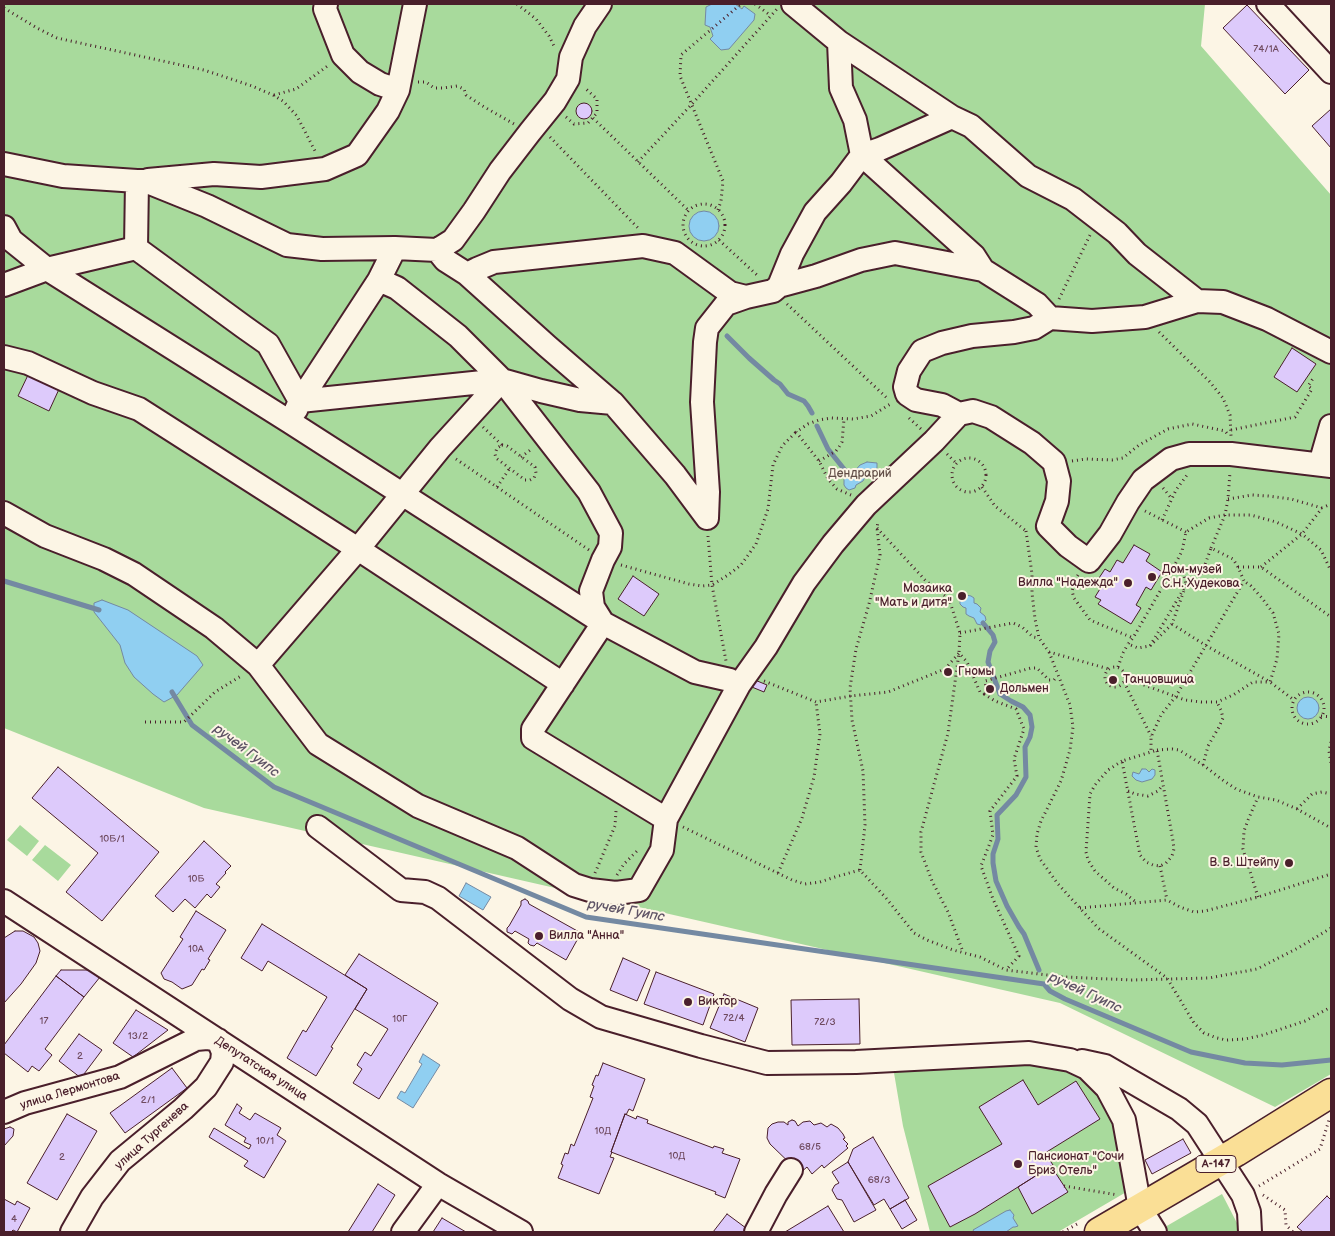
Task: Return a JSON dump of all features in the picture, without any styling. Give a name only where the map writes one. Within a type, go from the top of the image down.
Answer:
[{"type":"main road","name":"А-147","points":[[1099,1232],[1132,1202],[1220,1161],[1330,1105]]},
{"type":"street","points":[[326,4],[325,9],[343,55],[360,72],[380,84],[398,90]]},
{"type":"street","points":[[4,164],[63,176],[141,181],[214,174],[261,177],[325,169],[357,155],[388,111],[398,90],[415,4]]},
{"type":"street","points":[[141,181],[207,206],[287,246],[322,250],[395,248],[437,250],[453,240],[500,172],[573,77],[585,26],[600,4]]},
{"type":"street","points":[[793,4],[839,42],[952,117],[971,126],[1028,176],[1073,199],[1116,233],[1137,254],[1197,301]]},
{"type":"street","points":[[1268,4],[1331,72]]},
{"type":"street","points":[[839,42],[842,88],[855,120],[862,155],[974,256],[984,270],[1037,304],[1050,318]]},
{"type":"street","points":[[776,288],[814,212],[841,183],[862,155],[952,117]]},
{"type":"street","points":[[136,248],[141,181]]},
{"type":"street","points":[[4,227],[11,240],[47,269],[603,623],[695,672],[739,679]]},
{"type":"street","points":[[467,274],[494,262],[643,246],[675,253],[730,292],[746,297]]},
{"type":"street","points":[[4,285],[47,269],[136,248],[268,344],[300,401]]},
{"type":"street","points":[[290,422],[300,401],[379,280],[395,248]]},
{"type":"street","points":[[437,250],[445,260],[467,274],[613,403],[675,474],[707,518]]},
{"type":"street","points":[[707,518],[708,492],[702,402],[705,342],[707,328],[726,304],[861,260],[895,253],[984,270]]},
{"type":"street","points":[[379,280],[397,288],[458,336],[502,380],[589,492],[611,533],[610,547],[603,560],[592,591],[593,607],[603,623]]},
{"type":"street","points":[[960,414],[942,406],[916,400],[907,394],[905,387],[908,371],[922,351],[942,343],[972,336],[1034,328],[1050,318],[1092,321],[1145,317],[1197,301],[1222,302],[1267,319],[1331,352]]},
{"type":"street","points":[[4,357],[28,363],[92,392],[139,409],[358,549],[563,684]]},
{"type":"street","points":[[300,401],[502,380],[580,400],[613,403]]},
{"type":"street","points":[[258,665],[358,549],[440,448],[502,380]]},
{"type":"street","points":[[4,513],[45,536],[104,559],[134,574],[214,628],[258,665],[318,744],[418,806],[517,848],[574,885],[598,891],[625,893],[640,890],[662,850],[665,826],[739,679],[766,647],[804,583],[866,505],[960,414],[973,411],[991,417],[1032,444],[1054,462],[1059,481],[1057,501],[1048,526],[1068,546],[1089,561],[1110,534],[1143,480],[1171,459],[1189,454],[1231,454],[1326,465],[1331,426]]},
{"type":"street","points":[[603,623],[533,729],[533,738],[618,790],[665,826]]},
{"type":"street","points":[[318,827],[401,890],[425,892],[438,898],[570,1000],[601,1017],[767,1063],[856,1062],[1029,1053],[1085,1061],[1105,1066],[1179,1109],[1197,1124],[1220,1161],[1249,1192],[1250,1232]]},
{"type":"street","name":"Депутатская улица","points":[[4,901],[438,1184],[521,1232]]},
{"type":"street","name":"улица Лермонтова","points":[[4,1112],[24,1103],[120,1077],[196,1039],[218,1040]]},
{"type":"street","name":"улица Тургенева","points":[[72,1232],[92,1197],[120,1161],[183,1109],[206,1087],[222,1062],[223,1052],[218,1040]]},
{"type":"street","points":[[1070,1060],[1087,1068],[1107,1088],[1124,1120],[1132,1202],[1154,1232]]},
{"type":"street","points":[[756,1232],[790,1170]]},
{"type":"street","points":[[403,1232],[438,1184]]},
{"type":"path","points":[[517,4],[536,19],[549,36],[573,77],[596,98],[597,113],[588,123],[574,124],[563,115]]},
{"type":"path","points":[[718,210],[722,201],[723,181],[680,76],[681,55],[741,4]]},
{"type":"path","points":[[755,4],[771,15]]},
{"type":"path","points":[[638,162],[781,4]]},
{"type":"path","points":[[4,8],[57,38],[204,70],[273,95],[283,101],[296,116],[325,169]]},
{"type":"path","points":[[273,95],[296,89],[343,55]]},
{"type":"path","points":[[398,90],[420,82],[426,82],[434,88],[457,86],[464,89],[466,95],[481,106],[506,120],[530,132],[546,134],[660,249]]},
{"type":"path","points":[[593,118],[688,210]]},
{"type":"path","points":[[703,204],[718,210],[723,217],[725,225],[719,240],[712,245],[704,246],[696,245],[689,240],[684,234],[682,226],[688,210],[703,204]]},
{"type":"path","points":[[1050,318],[1098,219]]},
{"type":"path","points":[[440,448],[603,560],[702,586],[712,585],[741,565],[756,544],[768,509],[773,464],[782,446],[796,432],[808,424],[831,418],[853,420],[871,416],[893,403],[776,288],[719,240]]},
{"type":"path","points":[[1054,462],[1123,458],[1139,445],[1168,429],[1192,424],[1225,431],[1231,439],[1230,415],[1223,398],[1209,381],[1145,317]]},
{"type":"path","points":[[1231,430],[1295,417],[1312,389],[1308,386],[1314,377]]},
{"type":"path","points":[[470,415],[502,445],[507,446],[535,467],[536,473],[534,478],[525,480],[496,458],[497,448],[502,445]]},
{"type":"path","points":[[906,416],[957,464]]},
{"type":"path","points":[[819,461],[836,451],[842,442],[844,419]]},
{"type":"path","points":[[796,432],[819,461],[828,479],[837,489],[851,495],[856,491]]},
{"type":"path","points":[[1162,520],[1176,490],[1202,454]]},
{"type":"path","points":[[1150,646],[1186,585],[1202,573],[1225,515],[1231,454]]},
{"type":"path","points":[[969,458],[981,462],[987,474],[986,481],[982,487],[970,493],[958,488],[952,476],[957,464],[969,458]]},
{"type":"path","points":[[497,487],[510,468]]},
{"type":"path","points":[[982,487],[995,506],[1026,531],[1032,574],[1035,619],[1039,638],[1049,652],[1070,705],[1073,727],[1070,750],[1061,780],[1041,821],[1037,834],[1036,847],[1040,859],[1058,884],[1098,928],[1167,978],[1194,1023],[1204,1033],[1226,1040],[1245,1039],[1305,1021],[1331,1007]]},
{"type":"path","points":[[881,490],[877,528],[880,555],[856,649],[850,688],[852,720],[863,771],[864,789],[865,825],[860,870],[886,898],[914,934],[980,958],[1006,970],[1064,977],[1132,980],[1209,978],[1257,969],[1298,948],[1331,928]]},
{"type":"path","points":[[1228,499],[1252,495],[1276,497],[1291,499],[1322,508]]},
{"type":"path","points":[[1128,502],[1186,532]]},
{"type":"path","points":[[1261,567],[1302,534],[1322,508],[1331,504]]},
{"type":"path","points":[[1118,667],[1128,644],[1171,572],[1182,550],[1186,532],[1209,518],[1225,515],[1251,515],[1276,522],[1302,534],[1321,550],[1331,571]]},
{"type":"path","points":[[707,518],[712,585],[739,679],[816,702],[888,692],[945,669],[958,654]]},
{"type":"path","points":[[1026,531],[1048,526]]},
{"type":"path","points":[[877,528],[926,581],[949,599],[960,633],[948,733],[921,832],[921,852],[932,881],[948,912],[963,953]]},
{"type":"path","points":[[1212,548],[1233,558],[1244,581],[1256,592],[1273,613],[1279,634],[1277,659],[1270,682]]},
{"type":"path","points":[[1089,561],[1076,578],[1072,592],[1074,598],[1090,620],[1133,638]]},
{"type":"path","points":[[1238,567],[1261,567],[1331,617]]},
{"type":"path","points":[[1128,644],[1138,648],[1150,646],[1172,624],[1186,585],[1184,573],[1171,572]]},
{"type":"path","points":[[1151,752],[1151,737],[1161,714],[1176,696],[1244,581]]},
{"type":"path","points":[[960,633],[1013,623],[1033,637],[1039,638]]},
{"type":"path","points":[[1172,624],[1205,646],[1270,682],[1294,700]]},
{"type":"path","points":[[1049,652],[1109,669]]},
{"type":"path","points":[[958,654],[967,662],[980,692],[995,701],[1016,709],[1024,729],[1014,759],[1017,776],[990,810],[993,835],[981,866],[1019,956],[1006,970]]},
{"type":"path","points":[[145,722],[184,722],[216,692],[258,665]]},
{"type":"path","points":[[1125,680],[1118,687],[1114,688],[1108,685],[1104,678],[1106,672],[1112,667],[1118,667],[1123,671],[1125,680],[1151,737]]},
{"type":"path","points":[[984,694],[986,688],[985,681],[1031,668],[1037,668],[1049,680],[1054,680],[1058,675]]},
{"type":"path","points":[[1125,680],[1185,700],[1201,702],[1217,702],[1233,695],[1253,682],[1270,682]]},
{"type":"path","points":[[1304,693],[1316,695],[1323,704],[1322,716],[1312,723],[1300,722],[1295,718],[1293,712],[1294,700],[1304,693]]},
{"type":"path","points":[[778,873],[802,818],[814,777],[820,734],[816,702]]},
{"type":"path","points":[[1203,765],[1208,746],[1222,718],[1217,702]]},
{"type":"path","points":[[1322,716],[1331,717]]},
{"type":"path","points":[[1331,742],[1329,751],[1331,764]]},
{"type":"path","points":[[1137,903],[1126,894],[1114,888],[1095,871],[1088,860],[1086,852],[1090,794],[1095,784],[1108,770],[1122,762],[1157,750],[1179,750],[1232,787],[1258,797],[1276,800],[1297,809],[1331,828]]},
{"type":"path","points":[[1122,762],[1140,855],[1153,866],[1160,866],[1166,863],[1172,856],[1174,849],[1157,750]]},
{"type":"path","points":[[1128,791],[1148,796],[1158,791],[1163,785]]},
{"type":"path","points":[[598,891],[595,873],[614,826],[618,790]]},
{"type":"path","points":[[1297,809],[1312,794],[1322,792],[1331,794]]},
{"type":"path","points":[[1258,797],[1244,831],[1243,849],[1258,897]]},
{"type":"path","points":[[598,891],[665,826],[805,884],[820,882],[860,870]]},
{"type":"path","points":[[1160,866],[1167,900]]},
{"type":"path","points":[[1079,908],[1167,900],[1194,912],[1205,912],[1331,874]]},
{"type":"path","points":[[1249,1192],[1320,1149],[1330,1105]]},
{"type":"path","points":[[1064,1186],[1132,1202]]},
{"type":"path","points":[[1249,1192],[1285,1210],[1286,1225],[1293,1232]]},
{"type":"green space","name":"Дендрарий","points":[[4,4],[1205,4],[1201,46],[1331,195],[1331,1074],[1275,1107],[1060,1003],[204,808],[4,728]]},
{"type":"green space","points":[[20,825],[39,841],[27,856],[7,840]]},
{"type":"green space","points":[[45,845],[71,865],[58,881],[32,860]]},
{"type":"green space","name":"Пансионат \"Сочи Бриз Отель\"","points":[[1017,1057],[1080,1071],[1117,1122],[1128,1191],[1058,1232],[930,1232],[903,1126],[893,1067]]},
{"type":"green space","points":[[1222,1194],[1238,1225],[1239,1232],[1168,1232],[1165,1227]]},
{"type":"water","points":[[712,4],[735,4],[742,9],[744,6],[755,14],[754,20],[729,49],[721,50],[710,39],[713,36],[710,27],[705,25],[706,7]]},
{"type":"water","points":[[704,211],[715,215],[719,226],[715,237],[704,241],[693,237],[689,226],[693,215]]},
{"type":"water","points":[[867,462],[877,463],[877,468],[866,475],[863,481],[856,485],[855,488],[849,490],[846,488],[844,479],[848,474],[853,473],[860,465]]},
{"type":"water","points":[[966,595],[974,598],[974,603],[981,608],[980,612],[985,616],[986,620],[981,625],[977,624],[974,618],[966,614],[966,608],[960,604],[960,601]]},
{"type":"water","points":[[102,600],[128,610],[197,656],[203,665],[177,695],[164,702],[134,677],[125,663],[120,645],[94,612],[94,603]]},
{"type":"water","points":[[1308,697],[1316,700],[1319,708],[1316,716],[1308,719],[1300,716],[1297,708],[1300,700]]},
{"type":"water","points":[[1142,769],[1146,769],[1149,772],[1152,769],[1155,770],[1155,775],[1152,779],[1142,782],[1136,780],[1132,776],[1133,772],[1139,774]]},
{"type":"water","points":[[466,883],[491,897],[483,910],[459,896]]},
{"type":"water","points":[[423,1054],[440,1065],[413,1108],[397,1098],[401,1091],[405,1093],[422,1064],[419,1062]]},
{"type":"water","points":[[1010,1210],[1018,1226],[1006,1232],[974,1232],[973,1230]]},
{"type":"building","points":[[1247,5],[1309,70],[1285,94],[1223,28]]},
{"type":"building","points":[[584,103],[590,105],[592,111],[590,117],[584,119],[578,117],[576,111],[578,105]]},
{"type":"building","points":[[1331,109],[1331,148],[1312,126]]},
{"type":"building","points":[[1292,348],[1316,364],[1297,392],[1274,377]]},
{"type":"building","points":[[29,373],[60,387],[49,411],[18,396]]},
{"type":"building","name":"Вилла \"Надежда\"","points":[[1134,545],[1150,554],[1146,561],[1162,572],[1151,590],[1146,587],[1136,605],[1141,608],[1131,624],[1098,604],[1101,600],[1095,597],[1103,584],[1097,581],[1105,569],[1110,572],[1117,560],[1123,563]]},
{"type":"building","points":[[633,576],[659,594],[644,616],[618,599]]},
{"type":"building","points":[[750,678],[767,685],[764,692],[747,685]]},
{"type":"building","points":[[58,767],[159,852],[102,921],[66,892],[98,853],[32,798]]},
{"type":"building","points":[[204,841],[231,866],[216,884],[220,887],[211,898],[207,894],[195,908],[185,899],[173,912],[155,896]]},
{"type":"building","points":[[525,899],[529,904],[581,933],[566,960],[537,943],[534,946],[530,945],[528,943],[529,939],[515,931],[512,934],[507,932],[507,928],[521,905],[521,901]]},
{"type":"building","points":[[196,911],[226,930],[208,959],[210,960],[204,970],[202,969],[192,985],[182,989],[164,979],[161,973],[183,939],[180,937]]},
{"type":"building","points":[[262,924],[367,989],[331,1047],[333,1048],[316,1076],[287,1058],[303,1030],[306,1032],[327,997],[268,961],[262,971],[241,958]]},
{"type":"building","points":[[15,931],[23,931],[34,937],[40,951],[36,963],[4,1003],[4,938]]},
{"type":"building","points":[[359,954],[438,1003],[379,1099],[353,1083],[362,1069],[357,1065],[365,1052],[371,1056],[388,1029],[355,1009],[367,989],[345,975]]},
{"type":"building","points":[[623,958],[650,970],[637,1001],[610,990]]},
{"type":"building","points":[[61,970],[90,970],[100,977],[84,997],[56,976]]},
{"type":"building","points":[[656,972],[714,994],[703,1025],[644,1004]]},
{"type":"building","points":[[56,976],[84,997],[45,1049],[52,1055],[39,1071],[32,1066],[28,1072],[4,1053],[4,1045]]},
{"type":"building","points":[[724,994],[758,1008],[745,1042],[710,1028]]},
{"type":"building","points":[[859,999],[860,1044],[792,1045],[791,1000]]},
{"type":"building","points":[[136,1010],[168,1030],[133,1057],[113,1043]]},
{"type":"building","points":[[79,1034],[102,1050],[81,1078],[59,1061]]},
{"type":"building","points":[[603,1063],[645,1079],[633,1111],[629,1109],[625,1114],[611,1152],[610,1157],[614,1158],[599,1194],[558,1178],[565,1153],[568,1154],[571,1144],[574,1146],[593,1098],[590,1097],[594,1086],[592,1085]]},
{"type":"building","points":[[172,1068],[187,1088],[125,1133],[110,1113]]},
{"type":"building","points":[[1023,1080],[1038,1105],[1076,1081],[1100,1119],[1045,1153],[1053,1165],[975,1214],[950,1227],[928,1186],[1002,1144],[979,1107]]},
{"type":"building","points":[[237,1104],[242,1108],[239,1113],[250,1120],[255,1113],[281,1128],[277,1135],[286,1141],[264,1178],[244,1166],[248,1161],[209,1137],[214,1128],[249,1149],[251,1145],[244,1142],[246,1138],[225,1125]]},
{"type":"building","points":[[67,1114],[97,1131],[57,1200],[27,1183]]},
{"type":"building","points":[[625,1114],[636,1119],[637,1116],[648,1120],[647,1123],[713,1148],[714,1146],[724,1149],[722,1153],[740,1159],[725,1198],[715,1194],[716,1192],[611,1152]]},
{"type":"building","points":[[792,1120],[798,1126],[803,1122],[810,1121],[814,1125],[821,1123],[827,1127],[831,1124],[843,1134],[845,1138],[843,1139],[848,1144],[846,1146],[848,1148],[824,1168],[822,1165],[812,1174],[807,1167],[800,1173],[770,1144],[767,1138],[768,1128],[772,1124],[784,1122],[788,1125],[788,1122]]},
{"type":"building","points":[[10,1127],[14,1129],[13,1136],[4,1146],[4,1129]]},
{"type":"building","points":[[873,1137],[909,1198],[890,1209],[884,1199],[874,1205],[848,1162],[853,1149]]},
{"type":"building","points":[[1183,1139],[1191,1153],[1152,1174],[1145,1160]]},
{"type":"building","points":[[848,1162],[876,1210],[854,1222],[842,1200],[837,1199],[832,1190],[839,1183],[832,1172]]},
{"type":"building","points":[[1051,1166],[1068,1192],[1032,1214],[1018,1187]]},
{"type":"building","points":[[378,1184],[395,1195],[372,1232],[348,1232]]},
{"type":"building","points":[[1327,1196],[1331,1200],[1331,1232],[1303,1232],[1297,1227]]},
{"type":"building","points":[[4,1199],[15,1205],[17,1201],[30,1208],[17,1232],[13,1230],[11,1232],[4,1232]]},
{"type":"building","points":[[905,1200],[917,1220],[902,1229],[890,1209]]},
{"type":"building","points":[[828,1206],[844,1232],[785,1232]]},
{"type":"building","points":[[727,1214],[750,1231],[750,1232],[713,1232]]},
{"type":"building","points":[[442,1218],[466,1232],[433,1232]]},
{"type":"waterway","points":[[727,336],[749,358],[780,384],[788,394],[804,401],[812,413]]},
{"type":"waterway","points":[[817,426],[828,449],[848,474]]},
{"type":"waterway","name":"ручей Гуипс","points":[[4,581],[99,610]]},
{"type":"waterway","points":[[983,623],[993,635],[995,642],[990,651],[988,662],[1000,694],[1023,707],[1030,715],[1032,727],[1025,747],[1026,777],[1016,795],[997,815],[998,839],[993,854],[993,863],[996,881],[1007,906],[1024,934],[1039,970]]},
{"type":"waterway","name":"ручей Гуипс","points":[[172,692],[192,725],[274,787],[586,917],[1044,984],[1050,991],[1065,999],[1191,1052],[1245,1063],[1282,1065],[1331,1060]]},
{"type":"place","name":"Дом-музей С.Н. Худекова","points":[[1152,577]]},
{"type":"place","name":"Вилла \"Надежда\"","points":[[1128,583]]},
{"type":"place","name":"Мозаика \"Мать и дитя\"","points":[[962,596]]},
{"type":"place","name":"Гномы","points":[[948,672]]},
{"type":"place","name":"Танцовщица","points":[[1113,680]]},
{"type":"place","name":"Дольмен","points":[[990,689]]},
{"type":"place","name":"В. В. Штейпу","points":[[1289,863]]},
{"type":"place","name":"Вилла \"Анна\"","points":[[539,936]]},
{"type":"place","name":"Виктор","points":[[688,1002]]},
{"type":"place","name":"Пансионат \"Сочи Бриз Отель\"","points":[[1018,1164]]}]
